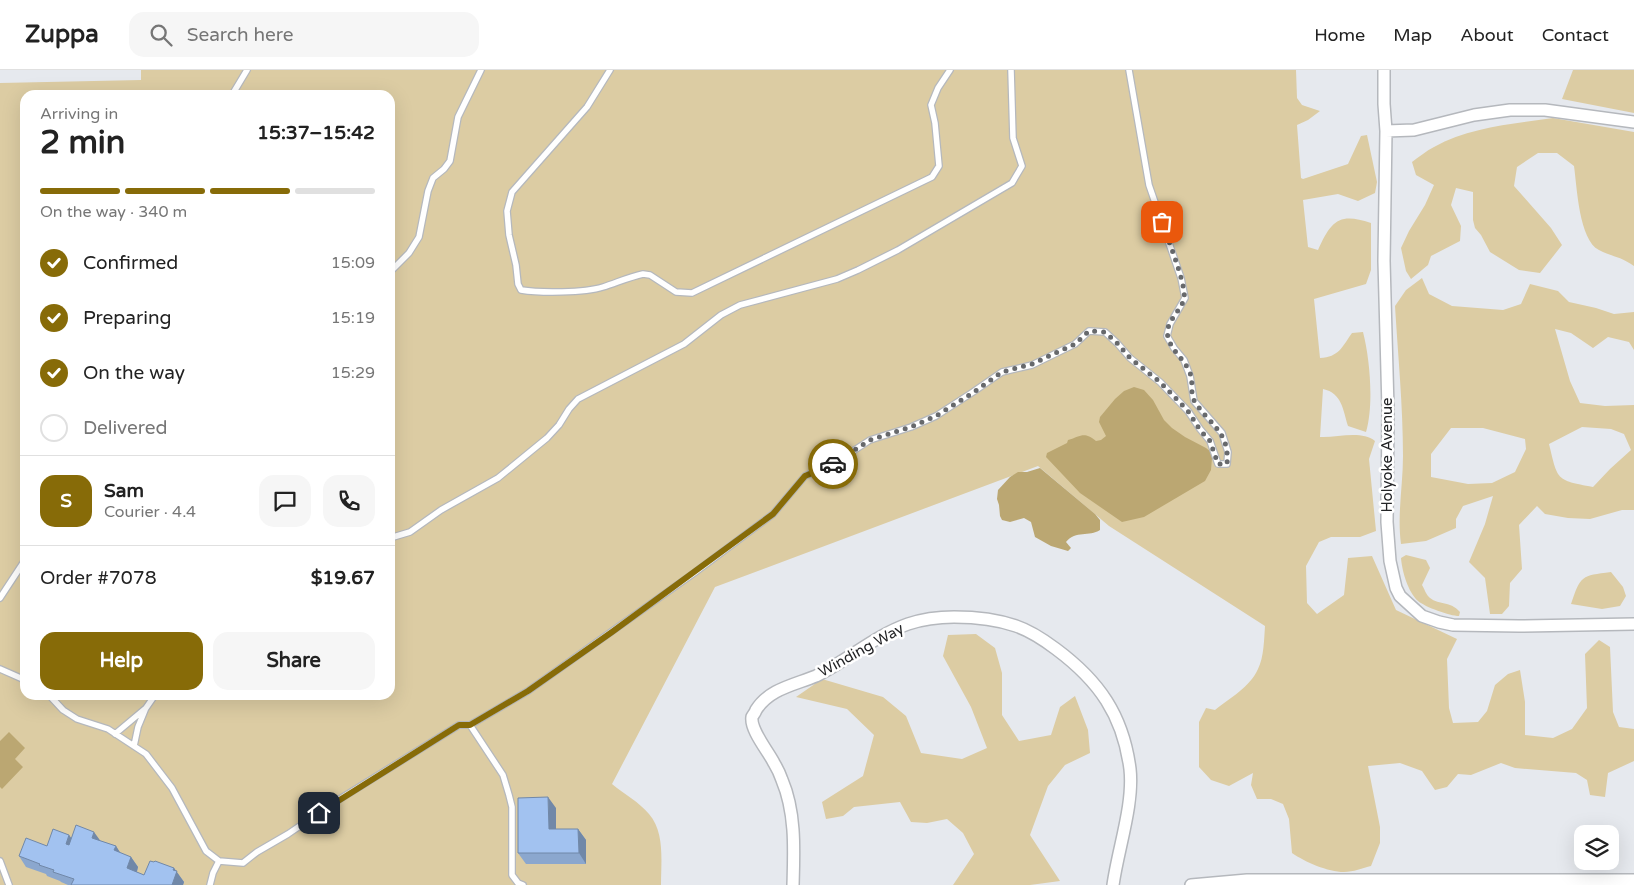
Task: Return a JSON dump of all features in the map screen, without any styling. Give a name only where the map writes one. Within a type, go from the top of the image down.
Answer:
[{"type":"street","name":"Holyoke Avenue","points":[[1384,70],[1386,132],[1384,261],[1388,409],[1387,522],[1390,561],[1396,588],[1400,596],[1422,616],[1453,625],[1634,624]]},
{"type":"street","points":[[1386,132],[1414,130],[1474,115],[1510,110],[1545,110],[1634,122]]},
{"type":"street","name":"Winding Way","points":[[793,885],[794,844],[787,796],[774,763],[754,730],[752,717],[761,703],[773,693],[816,675],[878,638],[908,624],[938,617],[970,617],[998,620],[1018,626],[1042,638],[1077,664],[1106,699],[1120,729],[1127,750],[1130,772],[1128,807],[1113,885]]},
{"type":"street","points":[[1191,885],[1247,880],[1634,880]]},
{"type":"lane","points":[[235,90],[247,70]]},
{"type":"lane","points":[[395,267],[409,253],[419,237],[428,191],[433,178],[450,161],[458,117],[481,70]]},
{"type":"lane","points":[[610,70],[587,107],[512,192],[507,211],[508,235],[516,265],[518,284],[521,290],[534,292],[580,291],[600,288],[643,274],[650,275],[676,292],[692,293],[932,177],[939,166],[935,123],[931,105],[938,88],[950,70]]},
{"type":"lane","points":[[395,536],[410,532],[441,510],[498,478],[547,438],[578,399],[684,344],[721,315],[740,305],[837,279],[858,270],[898,250],[1012,183],[1022,166],[1013,138],[1011,70]]},
{"type":"lane","points":[[54,700],[63,710],[77,719],[108,729],[146,754],[172,788],[206,851],[219,861],[243,863],[335,802],[459,725],[470,725],[528,691],[694,573],[773,514],[805,476],[833,464],[870,440],[911,427],[936,416],[1002,372],[1032,364],[1075,344],[1089,331],[1105,332],[1130,358],[1160,382],[1188,411],[1200,430],[1210,441],[1218,464],[1227,464],[1228,452],[1222,433],[1194,400],[1190,376],[1184,360],[1167,336],[1170,324],[1185,298],[1181,278],[1149,185],[1129,70]]},
{"type":"lane","points":[[0,598],[20,568]]},
{"type":"lane","points":[[0,669],[20,678]]},
{"type":"lane","points":[[115,734],[146,708],[152,700]]},
{"type":"lane","points":[[134,746],[138,727],[146,708]]},
{"type":"lane","points":[[470,725],[503,775],[512,806],[512,875],[518,883],[523,885]]},
{"type":"lane","points":[[0,860],[9,885]]},
{"type":"lane","points":[[210,885],[219,861]]},
{"type":"shaded area","points":[[141,70],[1296,70],[1297,98],[1302,105],[1320,111],[1297,125],[1301,178],[1303,179],[1348,164],[1361,136],[1367,135],[1377,182],[1375,193],[1358,201],[1338,194],[1303,200],[1308,247],[1318,250],[1332,226],[1344,219],[1351,218],[1371,223],[1371,270],[1366,284],[1314,299],[1320,358],[1332,356],[1336,353],[1352,333],[1363,332],[1368,355],[1370,382],[1370,409],[1366,432],[1348,426],[1338,398],[1323,389],[1320,437],[1356,435],[1375,441],[1369,459],[1376,531],[1360,537],[1331,537],[1319,542],[1306,566],[1307,603],[1317,614],[1344,595],[1348,558],[1372,556],[1396,610],[1457,639],[1447,659],[1449,708],[1453,723],[1478,722],[1487,711],[1495,685],[1508,674],[1520,670],[1525,702],[1525,735],[1553,738],[1572,729],[1587,708],[1585,654],[1599,640],[1610,647],[1613,712],[1619,727],[1634,729],[1634,761],[1608,773],[1605,797],[1590,795],[1587,780],[1576,773],[1515,768],[1501,763],[1471,775],[1458,774],[1447,787],[1435,790],[1422,771],[1400,763],[1368,766],[1380,827],[1380,843],[1371,866],[1338,872],[1303,860],[1292,853],[1289,819],[1283,804],[1271,799],[1257,799],[1251,785],[1253,773],[1229,786],[1211,780],[1199,767],[1199,722],[1206,708],[1215,710],[1250,681],[1258,669],[1261,659],[1265,626],[1109,526],[1038,466],[715,587],[612,784],[641,806],[649,814],[658,829],[661,848],[661,885],[0,885],[0,83],[141,80]]},
{"type":"shaded area","points":[[1573,70],[1634,70],[1634,113],[1562,99]]},
{"type":"shaded area","points":[[1553,118],[1634,132],[1634,266],[1599,250],[1587,236],[1580,212],[1574,166],[1557,153],[1538,153],[1517,167],[1514,186],[1551,228],[1562,245],[1540,273],[1519,270],[1490,252],[1475,228],[1473,220],[1473,192],[1456,188],[1451,205],[1461,226],[1460,241],[1431,256],[1428,265],[1411,279],[1406,271],[1401,248],[1434,185],[1416,175],[1412,162],[1431,149],[1462,135],[1492,127]]},
{"type":"shaded area","points":[[1422,278],[1429,294],[1452,306],[1503,310],[1521,304],[1530,284],[1558,291],[1569,302],[1614,314],[1634,312],[1634,350],[1629,342],[1608,337],[1593,348],[1571,333],[1555,329],[1570,381],[1580,403],[1605,406],[1634,405],[1634,510],[1622,510],[1590,519],[1545,514],[1537,506],[1519,525],[1522,569],[1510,583],[1509,606],[1502,614],[1490,614],[1485,578],[1469,562],[1485,524],[1493,496],[1463,506],[1456,519],[1456,528],[1426,541],[1401,544],[1400,500],[1403,437],[1395,306],[1406,290]],"holes":[[[1582,427],[1611,429],[1624,434],[1631,450],[1593,487],[1571,482],[1560,476],[1554,465],[1549,444]],[[1451,428],[1483,428],[1525,439],[1526,449],[1515,472],[1492,483],[1468,484],[1431,477],[1431,454]]]},
{"type":"shaded area","points":[[1134,387],[1144,390],[1153,400],[1164,420],[1172,428],[1211,452],[1211,470],[1205,481],[1144,517],[1122,522],[1080,493],[1046,457],[1047,453],[1067,443],[1068,440],[1079,436],[1085,435],[1096,441],[1101,440],[1106,436],[1099,422],[1100,417],[1124,391]]},
{"type":"shaded area","points":[[1040,468],[1100,520],[1100,530],[1070,538],[1066,542],[1071,548],[1068,551],[1051,546],[1035,537],[1031,522],[1024,518],[1010,522],[1002,520],[1000,516],[997,499],[998,490],[1010,477],[1018,472],[1027,472]]},
{"type":"shaded area","points":[[1406,555],[1426,560],[1430,568],[1422,585],[1426,594],[1435,601],[1456,608],[1460,612],[1459,616],[1432,608],[1414,597],[1408,587],[1403,569],[1401,558]]},
{"type":"shaded area","points":[[1611,572],[1623,587],[1626,596],[1620,606],[1602,609],[1571,604],[1577,587],[1583,579],[1588,576]]},
{"type":"shaded area","points":[[976,634],[995,648],[1002,673],[1002,715],[1019,741],[1051,735],[1060,707],[1075,696],[1088,730],[1090,753],[1065,765],[1048,786],[1030,835],[1060,881],[1030,885],[953,885],[974,854],[963,833],[947,819],[927,823],[911,822],[900,802],[854,807],[843,816],[826,819],[822,802],[863,776],[874,735],[847,709],[796,697],[822,679],[883,697],[906,716],[921,753],[962,759],[987,748],[971,707],[943,656],[948,635]]},
{"type":"shaded area","points":[[9,732],[25,748],[15,759],[23,767],[2,789],[0,787],[0,741]]},
{"type":"building","points":[[548,797],[549,829],[578,829],[579,853],[518,853],[518,798]]},
{"type":"building","points":[[76,825],[94,832],[92,838],[116,846],[114,850],[131,857],[127,868],[144,875],[150,861],[155,861],[174,868],[173,870],[177,871],[172,885],[71,885],[74,879],[53,872],[54,870],[19,856],[26,838],[47,846],[53,829],[69,835],[66,844],[69,845]]},
{"type":"way so far","points":[[833,464],[870,440],[911,427],[936,416],[1002,372],[1032,364],[1075,344],[1089,331],[1105,332],[1130,358],[1160,382],[1188,411],[1200,430],[1210,441],[1218,464],[1227,464],[1228,452],[1222,433],[1194,400],[1190,376],[1184,360],[1167,336],[1170,324],[1185,298],[1181,278],[1162,222]]},
{"type":"route","points":[[319,813],[459,725],[470,725],[528,691],[694,573],[773,514],[805,476],[833,464]]}]
